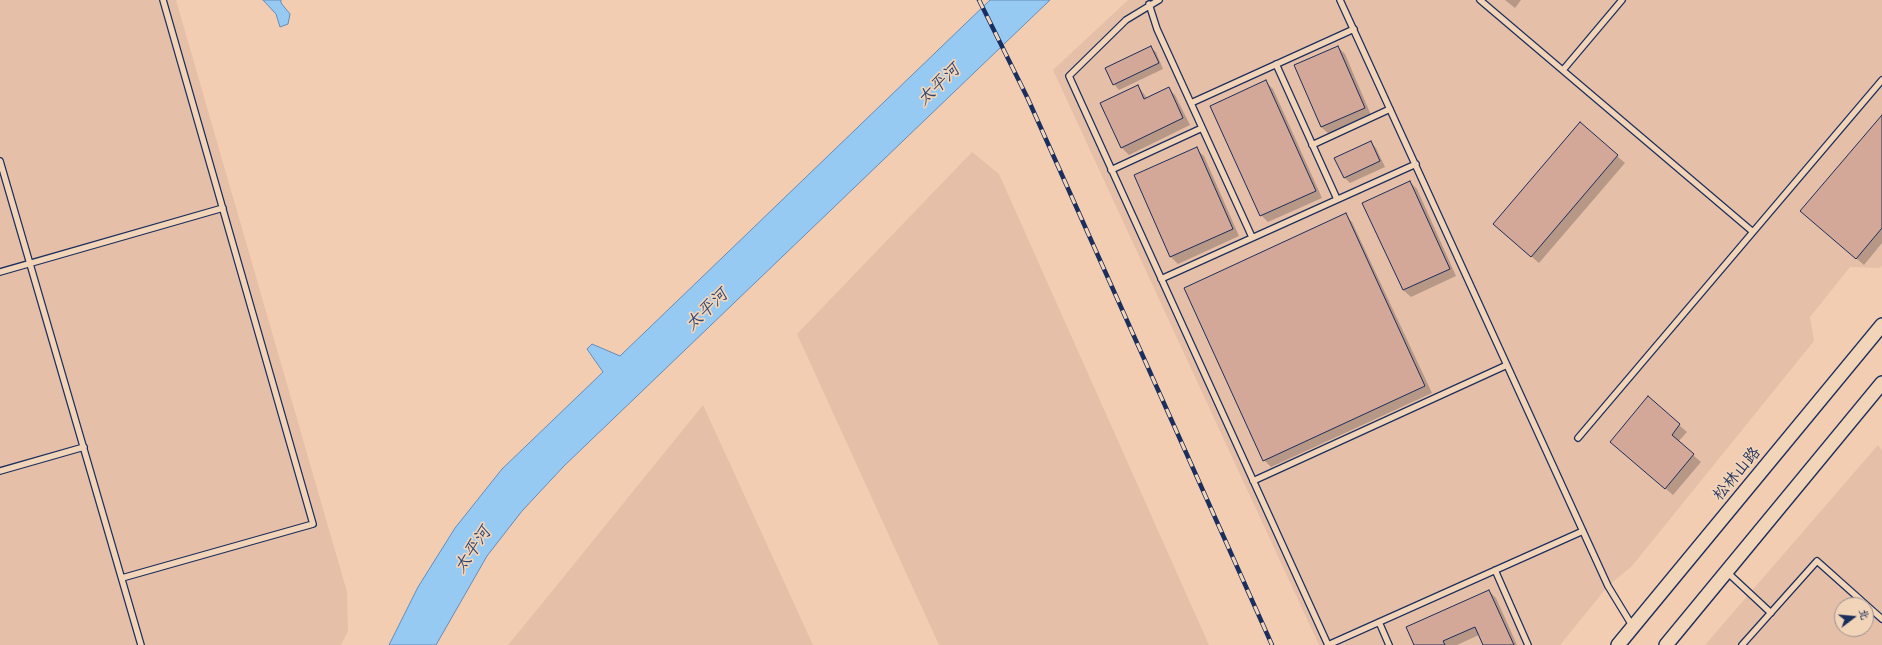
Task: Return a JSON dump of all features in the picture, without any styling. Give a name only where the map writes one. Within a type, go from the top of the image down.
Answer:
[{"type":"street","name":"松林山路","points":[[1618,645],[1882,325]]},
{"type":"street","points":[[1666,645],[1879,392]]},
{"type":"lane","points":[[122,578],[314,524],[163,0]]},
{"type":"lane","points":[[1159,0],[1149,4],[1126,20],[1069,76],[1328,645],[1583,531]]},
{"type":"lane","points":[[1340,0],[1608,586],[1633,627]]},
{"type":"lane","points":[[1480,0],[1753,232]]},
{"type":"lane","points":[[1563,70],[1622,0]]},
{"type":"lane","points":[[1149,4],[1157,29],[1252,237]]},
{"type":"lane","points":[[1191,103],[1354,29]]},
{"type":"lane","points":[[1276,64],[1337,199]]},
{"type":"lane","points":[[1578,438],[1882,80]]},
{"type":"lane","points":[[1312,145],[1390,109]]},
{"type":"lane","points":[[1111,170],[1202,128]]},
{"type":"lane","points":[[0,161],[141,645]]},
{"type":"lane","points":[[1161,279],[1416,164]]},
{"type":"lane","points":[[0,272],[223,208]]},
{"type":"lane","points":[[1253,481],[1507,365]]},
{"type":"lane","points":[[0,471],[84,447]]},
{"type":"lane","points":[[1742,645],[1817,561],[1882,619]]},
{"type":"lane","points":[[1495,570],[1528,645]]},
{"type":"lane","points":[[1726,572],[1771,613]]},
{"type":"lane","points":[[1379,622],[1389,645]]},
{"type":"shaded area","points":[[0,0],[176,0],[347,592],[348,631],[341,645],[0,645]]},
{"type":"shaded area","points":[[1128,0],[1882,0],[1882,265],[1880,268],[1850,267],[1810,317],[1814,341],[1632,566],[1608,586],[1560,645],[1319,645],[1053,70]]},
{"type":"shaded area","points":[[972,152],[999,174],[1209,645],[939,645],[797,334]]},
{"type":"shaded area","points":[[703,405],[813,645],[508,645],[549,595]]},
{"type":"shaded area","points":[[1878,445],[1882,451],[1882,645],[1705,645]]},
{"type":"water","points":[[263,0],[281,0],[281,3],[290,14],[288,24],[280,27],[276,14]]},
{"type":"water","name":"太平河","points":[[990,0],[1050,0],[564,466],[522,511],[487,556],[436,645],[389,645],[418,587],[455,528],[502,469],[603,372],[587,349],[592,344],[620,356]]},
{"type":"building","points":[[1151,46],[1159,63],[1113,85],[1105,68]]},
{"type":"building","points":[[1338,46],[1365,108],[1321,127],[1294,65]]},
{"type":"building","points":[[1266,80],[1316,191],[1260,216],[1210,106]]},
{"type":"building","points":[[1138,85],[1144,99],[1169,87],[1183,118],[1121,148],[1100,103]]},
{"type":"building","points":[[1882,115],[1882,228],[1856,259],[1800,211]]},
{"type":"building","points":[[1580,122],[1618,155],[1531,257],[1493,224]]},
{"type":"building","points":[[1371,141],[1380,161],[1344,178],[1334,158]]},
{"type":"building","points":[[1197,147],[1233,229],[1170,257],[1134,175]]},
{"type":"building","points":[[1410,181],[1450,269],[1403,290],[1362,203]]},
{"type":"building","points":[[1346,213],[1425,386],[1263,461],[1184,288]]},
{"type":"building","points":[[1648,396],[1680,424],[1672,435],[1694,454],[1665,489],[1610,442]]},
{"type":"building","points":[[1489,590],[1514,645],[1483,645],[1475,627],[1443,641],[1445,645],[1414,645],[1406,627]]},
{"type":"railway","points":[[979,0],[1028,99],[1272,645]]}]
